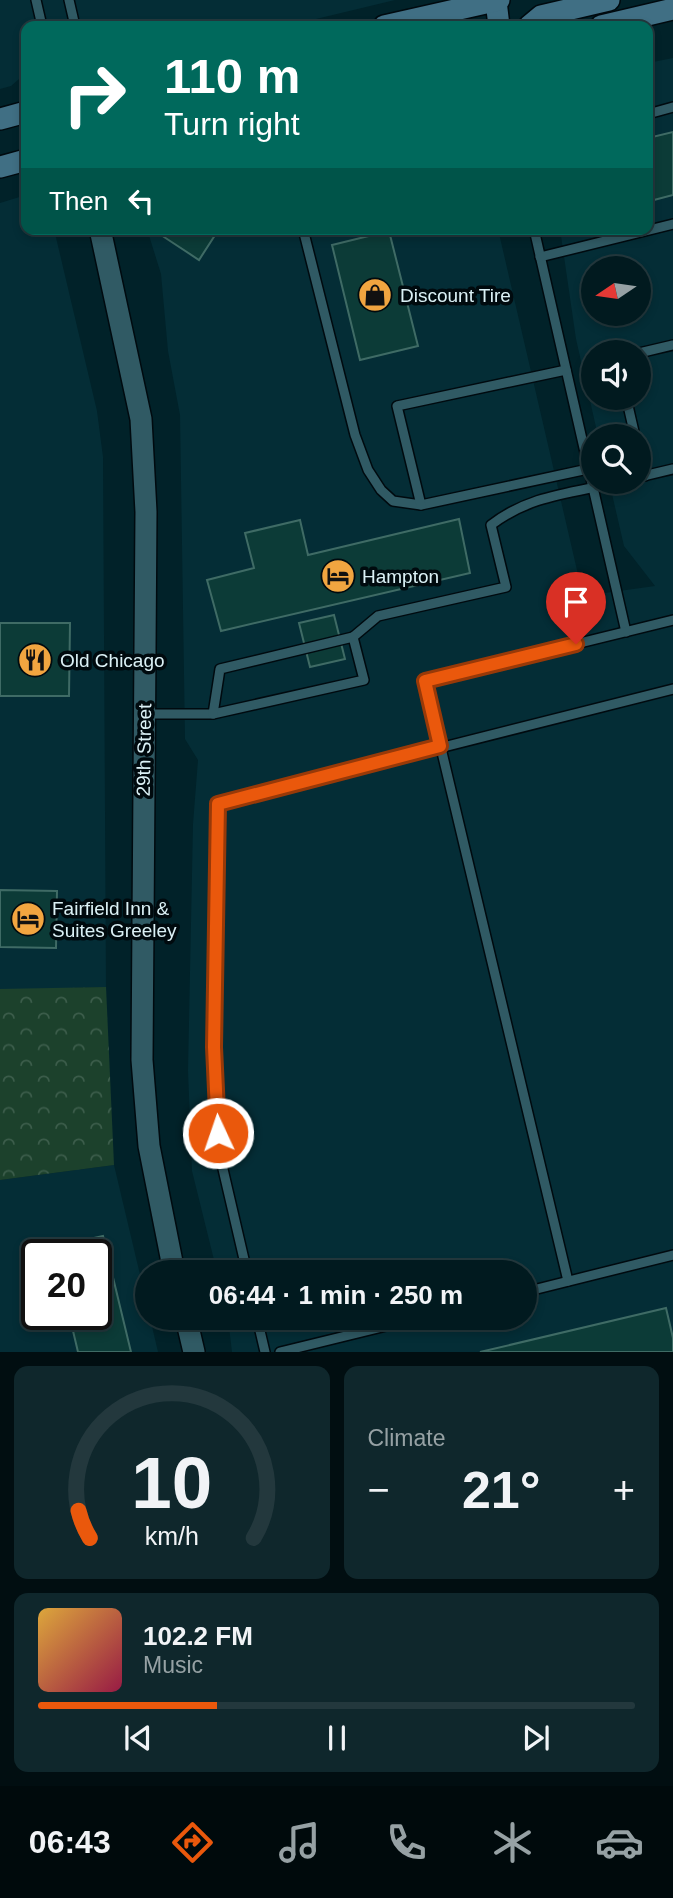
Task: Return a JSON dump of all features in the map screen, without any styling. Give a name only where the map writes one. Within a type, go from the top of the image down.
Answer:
[{"type":"main road","points":[[406,21],[497,0],[499,21]]},
{"type":"main road","points":[[534,21],[541,16],[609,0]]},
{"type":"main road","points":[[623,21],[672,10]]},
{"type":"main road","points":[[0,119],[21,113]]},
{"type":"main road","points":[[0,167],[21,161]]},
{"type":"street","name":"29th Street","points":[[101,235],[141,419],[146,512],[142,1060],[149,1146],[172,1260]]},
{"type":"street","points":[[189,1330],[194,1352]]},
{"type":"lane","points":[[36,0],[40,21]]},
{"type":"lane","points":[[69,0],[74,21]]},
{"type":"lane","points":[[653,113],[673,107]]},
{"type":"lane","points":[[653,227],[673,224]]},
{"type":"lane","points":[[305,235],[355,435],[368,470],[381,490],[393,501],[421,505],[581,471]]},
{"type":"lane","points":[[535,235],[581,438]]},
{"type":"lane","points":[[540,257],[610,235]]},
{"type":"lane","points":[[651,350],[673,345]]},
{"type":"lane","points":[[421,505],[397,406],[566,370]]},
{"type":"lane","points":[[651,475],[673,469]]},
{"type":"lane","points":[[213,714],[220,669],[353,637],[378,616],[506,587],[491,525],[511,510],[541,498],[581,490]]},
{"type":"lane","points":[[594,494],[626,632]]},
{"type":"lane","points":[[568,1281],[425,681],[673,620]]},
{"type":"lane","points":[[144,713],[213,714],[364,680],[353,637]]},
{"type":"lane","points":[[244,1260],[219,1152],[214,1047],[218,804],[673,689]]},
{"type":"lane","points":[[537,1289],[673,1255]]},
{"type":"lane","points":[[260,1330],[265,1352]]},
{"type":"lane","points":[[280,1352],[370,1330]]},
{"type":"shaded area","points":[[0,0],[395,0],[308,21],[21,21],[21,77],[11,86],[0,89]]},
{"type":"shaded area","points":[[673,58],[673,1352],[232,1352],[229,1330],[537,1330],[537,1260],[214,1260],[192,1171],[188,1071],[193,824],[198,760],[185,739],[180,415],[168,351],[161,274],[149,235],[499,235],[583,596],[655,586],[624,546],[612,494],[651,494],[651,424],[595,424],[592,410],[651,410],[651,340],[581,340],[581,361],[561,235],[653,235],[653,62]]},
{"type":"shaded area","points":[[21,197],[21,235],[55,235],[97,411],[103,457],[106,987],[0,990],[0,203]]},
{"type":"shaded area","points":[[114,1165],[137,1260],[135,1330],[153,1330],[158,1352],[0,1352],[0,1180]]},
{"type":"green space","points":[[106,987],[114,1165],[0,1180],[0,989]]},
{"type":"building","points":[[673,132],[673,195],[654,200],[653,196],[653,137]]},
{"type":"building","points":[[161,235],[215,235],[199,260]]},
{"type":"building","name":"Discount Tire","points":[[373,235],[390,235],[418,346],[360,360],[332,245]]},
{"type":"building","name":"Hampton","points":[[459,519],[470,573],[221,631],[207,580],[254,568],[245,533],[300,520],[308,555]]},
{"type":"building","points":[[334,615],[345,659],[310,667],[299,623]]},
{"type":"building","name":"Old Chicago","points":[[0,623],[70,623],[69,696],[0,696]]},
{"type":"building","name":"Fairfield Inn & Suites Greeley","points":[[0,890],[57,891],[56,948],[0,947]]},
{"type":"building","points":[[112,1273],[131,1352],[78,1352],[73,1330],[112,1330]]},
{"type":"building","points":[[666,1308],[673,1338],[673,1352],[480,1352]]},
{"type":"place","name":"Discount Tire","points":[[375,295]]},
{"type":"place","name":"Hampton","points":[[338,576]]},
{"type":"place","name":"Old Chicago","points":[[35,660]]},
{"type":"place","name":"Fairfield Inn & Suites Greeley","points":[[28,919]]},
{"type":"route","points":[[218,1133],[214,1047],[218,804],[440,746],[425,681],[576,644]]}]
